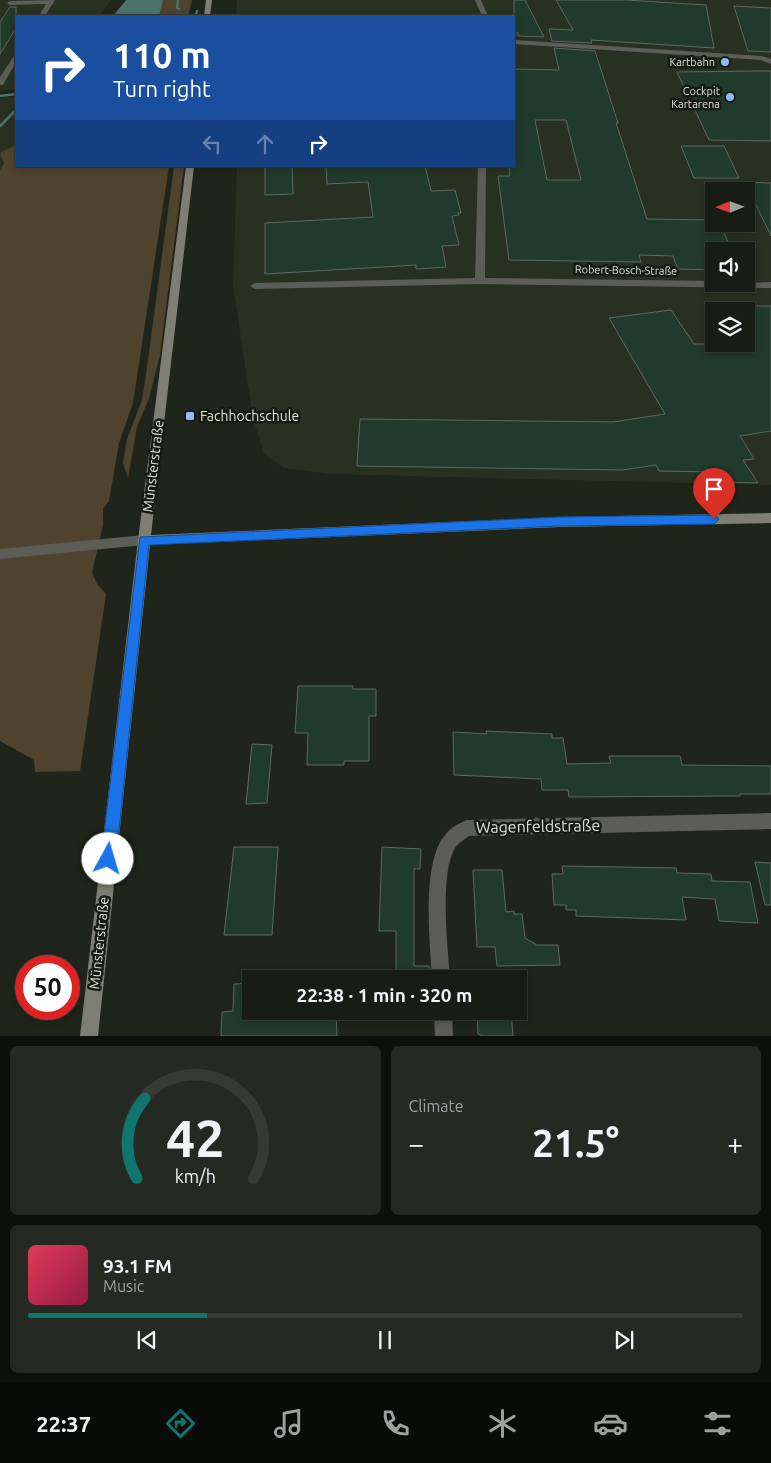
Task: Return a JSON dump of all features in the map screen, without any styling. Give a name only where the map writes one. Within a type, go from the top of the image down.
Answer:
[{"type":"main road","points":[[208,15],[209,0]]},
{"type":"main road","name":"Münsterstraße","points":[[89,1036],[144,540],[190,167]]},
{"type":"main road","points":[[144,540],[560,522],[771,518]]},
{"type":"street","points":[[478,0],[485,15]]},
{"type":"street","points":[[8,3],[51,1]]},
{"type":"street","points":[[43,15],[51,1]]},
{"type":"street","points":[[515,42],[771,60]]},
{"type":"street","points":[[0,83],[15,59]]},
{"type":"street","points":[[480,281],[482,167]]},
{"type":"street","name":"Robert-Bosch-Straße","points":[[255,286],[480,281],[771,285]]},
{"type":"street","points":[[0,554],[144,540]]},
{"type":"street","name":"Wagenfeldstraße","points":[[441,970],[438,899],[440,862],[450,841],[467,828],[771,821]]},
{"type":"street","points":[[443,1020],[444,1036]]},
{"type":"shaded area","points":[[0,0],[111,0],[101,15],[15,15],[15,89],[0,91]]},
{"type":"shaded area","points":[[163,0],[192,0],[188,15],[159,15]]},
{"type":"shaded area","points":[[237,0],[771,0],[771,485],[330,474],[284,468],[264,454],[253,418],[233,285],[237,167],[515,167],[515,15],[236,15]]},
{"type":"shaded area","points":[[15,96],[15,149],[0,191],[0,98]]},
{"type":"shaded area","points":[[15,146],[15,167],[169,167],[133,403],[119,443],[109,501],[103,509],[103,525],[92,573],[97,584],[106,594],[80,771],[35,772],[34,760],[0,741],[0,170],[4,163],[0,153]]},
{"type":"shaded area","points":[[174,167],[184,167],[160,355],[149,398],[137,427],[128,478],[123,463],[127,439],[142,400]]},
{"type":"water","points":[[126,0],[163,0],[159,15],[114,15]]},
{"type":"building","points":[[514,0],[525,0],[544,37],[518,36],[518,33],[515,33]]},
{"type":"building","points":[[556,0],[626,0],[706,5],[714,48],[591,40],[592,43],[552,41],[549,29],[573,30]]},
{"type":"building","points":[[734,6],[771,8],[771,52],[748,51]]},
{"type":"building","points":[[10,7],[16,7],[15,30],[0,54],[0,22]]},
{"type":"building","points":[[554,48],[595,51],[647,219],[705,220],[705,232],[724,232],[728,242],[705,242],[705,270],[678,269],[673,256],[639,255],[641,262],[509,260],[498,176],[510,176],[509,167],[515,167],[515,69],[559,70]],"holes":[[[535,120],[566,120],[581,180],[547,180]]]},
{"type":"building","name":"Cockpit Kartarena","points":[[771,71],[771,141],[709,140],[677,72]]},
{"type":"building","points":[[681,146],[724,146],[739,178],[694,178]]},
{"type":"building","points":[[265,167],[292,167],[293,194],[265,195]]},
{"type":"building","points":[[326,167],[425,167],[431,191],[455,190],[461,213],[452,216],[459,245],[442,246],[446,267],[416,269],[416,265],[265,274],[265,223],[373,217],[368,182],[327,184]]},
{"type":"building","points":[[755,182],[771,183],[771,236],[755,203]]},
{"type":"building","points":[[755,306],[771,306],[771,431],[740,436],[754,459],[743,460],[758,483],[718,482],[712,472],[659,471],[656,465],[622,470],[357,466],[360,419],[613,422],[665,414],[609,318],[671,310],[694,344],[705,344],[705,352],[755,352]]},
{"type":"building","points":[[298,686],[353,686],[353,689],[376,689],[376,716],[369,716],[369,761],[344,761],[344,765],[307,765],[308,733],[295,733]]},
{"type":"building","points":[[486,731],[552,734],[552,738],[563,738],[567,764],[611,763],[609,756],[680,756],[682,765],[771,766],[771,794],[740,794],[740,796],[569,797],[568,790],[542,790],[541,779],[454,775],[453,732],[487,734]]},
{"type":"building","points":[[252,744],[272,745],[267,803],[246,804]]},
{"type":"building","points":[[234,847],[278,847],[272,935],[224,935]]},
{"type":"building","points":[[382,847],[421,849],[420,869],[414,869],[414,966],[429,966],[429,970],[396,970],[396,931],[379,931]]},
{"type":"building","points":[[755,862],[771,863],[771,905],[765,905]]},
{"type":"building","points":[[562,866],[676,868],[677,873],[711,874],[712,881],[750,882],[758,923],[719,921],[715,899],[682,897],[686,920],[576,916],[576,910],[566,910],[566,905],[554,905],[552,874],[563,874]]},
{"type":"building","points":[[473,870],[502,870],[506,912],[514,911],[514,914],[522,914],[525,938],[537,945],[558,945],[560,965],[497,966],[495,947],[477,947]]},
{"type":"building","points":[[234,984],[242,984],[242,1020],[336,1020],[337,1036],[221,1036],[222,1012],[233,1011]]},
{"type":"building","points":[[477,1020],[512,1020],[513,1036],[483,1036],[478,1034]]},
{"type":"waterway","points":[[178,0],[177,8],[179,9]]},
{"type":"waterway","points":[[196,15],[197,11]]},
{"type":"waterway","points":[[0,96],[15,94]]},
{"type":"waterway","points":[[0,126],[15,111]]},
{"type":"place","name":"Kartbahn","points":[[725,62]]},
{"type":"place","name":"Cockpit Kartarena","points":[[730,97]]},
{"type":"place","name":"Fachhochschule","points":[[190,416]]},
{"type":"route","points":[[108,859],[144,540],[560,522],[714,519]]}]
